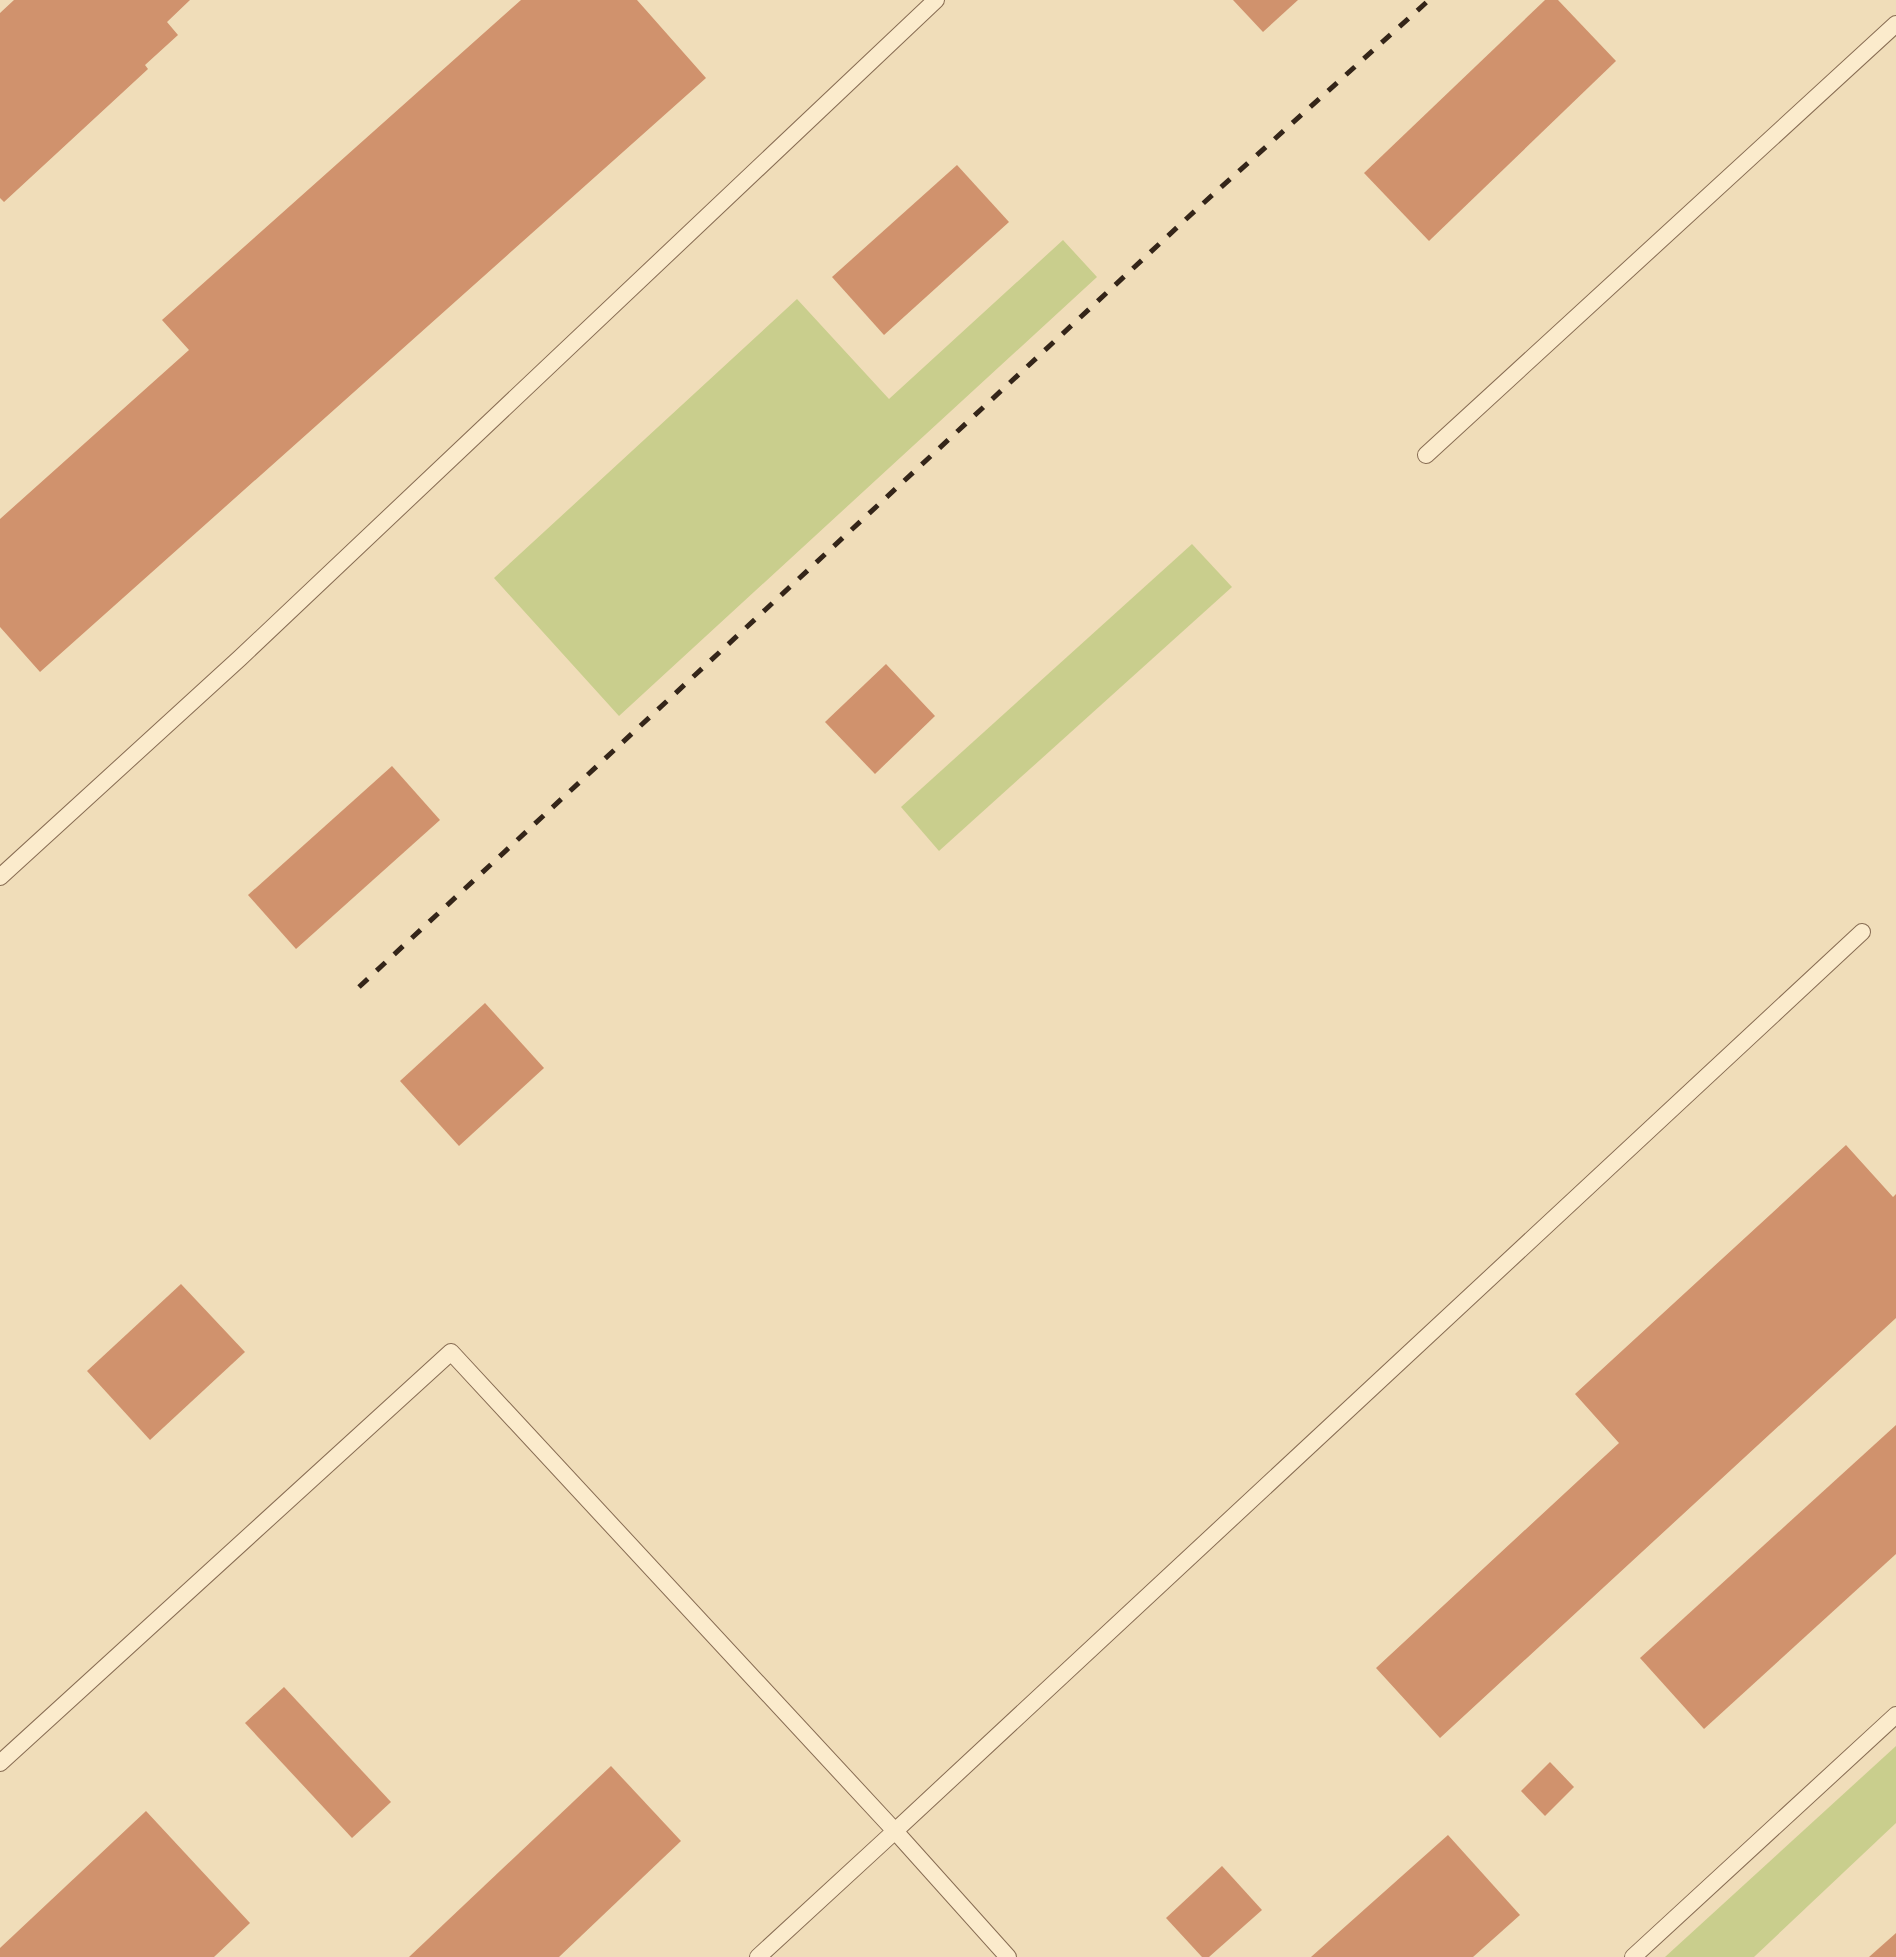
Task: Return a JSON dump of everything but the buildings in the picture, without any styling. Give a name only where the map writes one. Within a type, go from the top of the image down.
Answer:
[{"type":"lane","points":[[0,877],[250,648],[936,0]]},
{"type":"lane","points":[[1426,455],[1896,24]]},
{"type":"lane","points":[[758,1957],[1862,932]]},
{"type":"lane","points":[[0,1763],[452,1352],[1008,1957]]},
{"type":"lane","points":[[1633,1957],[1896,1715]]},
{"type":"green space","points":[[1063,240],[1097,277],[619,716],[494,578],[797,299],[889,399]]},
{"type":"green space","points":[[1192,544],[1232,587],[939,851],[901,807]]},
{"type":"green space","points":[[1896,1746],[1896,1823],[1754,1957],[1665,1957]]},
{"type":"railway","points":[[359,987],[1198,208],[1429,0]]}]
